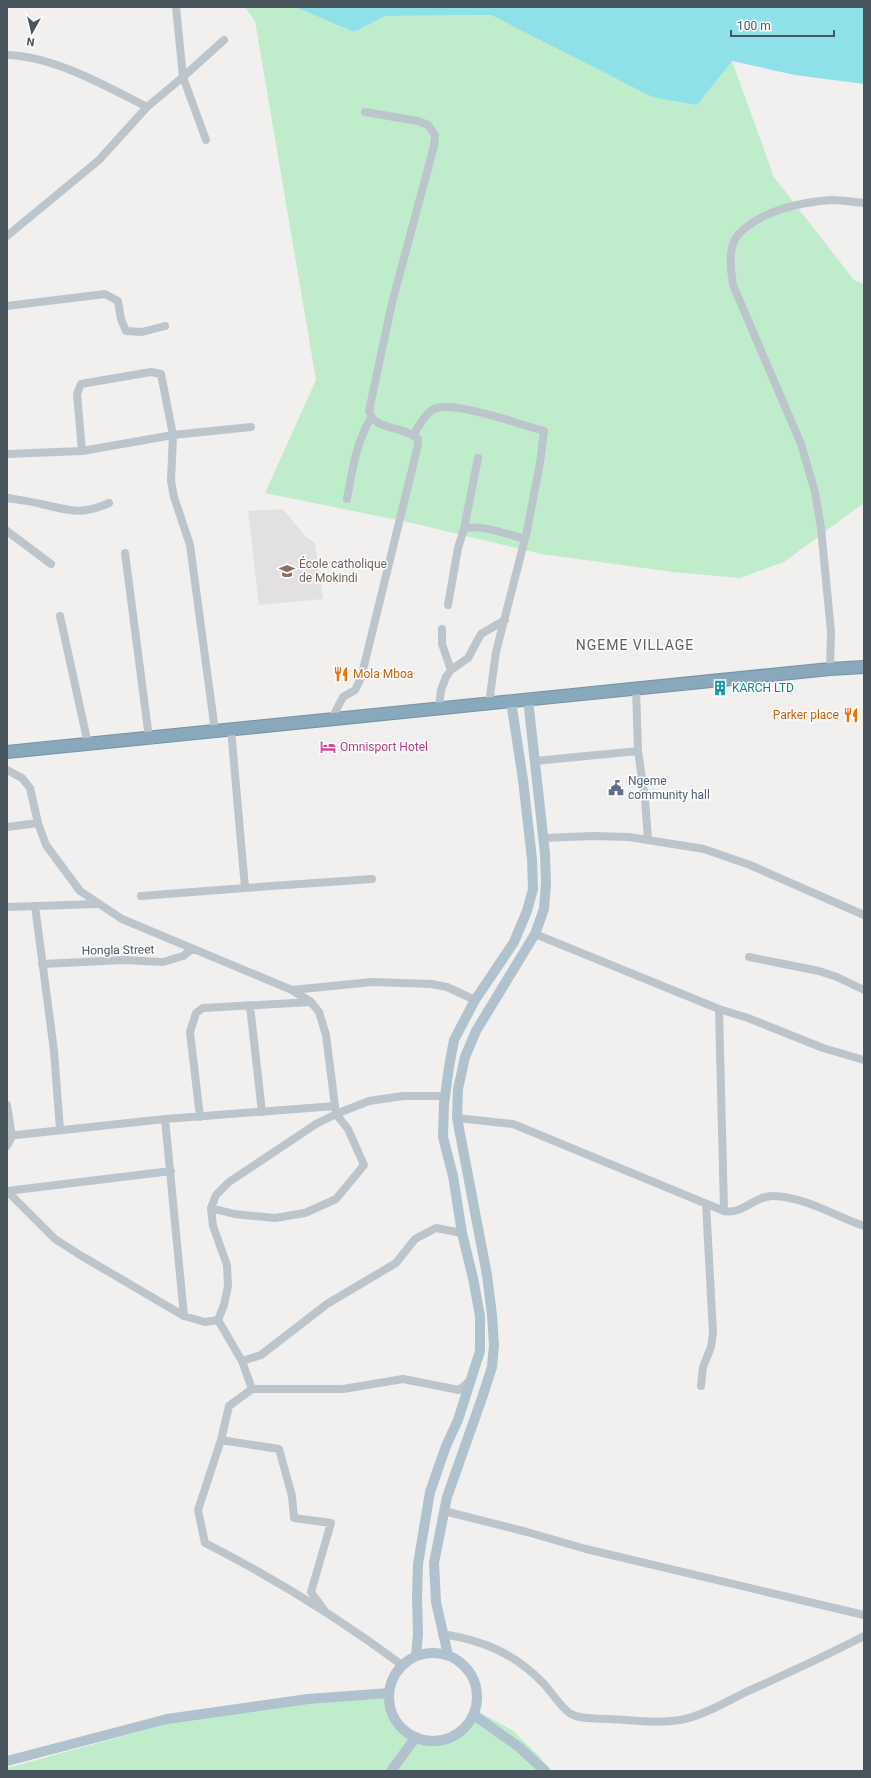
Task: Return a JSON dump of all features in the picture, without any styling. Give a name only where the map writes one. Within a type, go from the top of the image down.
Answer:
[{"type":"highway","points":[[7,752],[332,718],[830,669],[864,667]]},
{"type":"main road","points":[[448,1655],[442,1634],[436,1602],[434,1563],[447,1497],[492,1367],[494,1345],[487,1275],[457,1118],[458,1089],[464,1057],[476,1031],[535,934],[544,909],[546,883],[543,838],[528,699]]},
{"type":"main road","points":[[416,1656],[418,1634],[418,1564],[430,1492],[472,1379],[480,1351],[480,1316],[473,1278],[462,1233],[453,1176],[443,1137],[444,1096],[454,1040],[475,1000],[514,942],[527,911],[533,889],[532,859],[526,801],[511,701]]},
{"type":"main road","points":[[432,1653],[448,1655],[461,1662],[471,1673],[474,1679],[477,1686],[478,1701],[474,1715],[461,1731],[443,1740],[430,1741],[416,1737],[404,1730],[396,1720],[390,1707],[389,1693],[391,1683],[402,1665],[416,1656],[432,1653]]},
{"type":"main road","points":[[7,1761],[167,1719],[285,1702],[389,1693]]},
{"type":"main road","points":[[474,1715],[519,1747],[545,1771]]},
{"type":"main road","points":[[391,1771],[416,1737]]},
{"type":"street","points":[[176,7],[183,77],[206,140]]},
{"type":"street","points":[[7,236],[99,160],[147,107],[224,40]]},
{"type":"street","points":[[7,55],[57,65],[108,87],[147,107]]},
{"type":"street","points":[[332,718],[343,698],[355,690],[361,678],[418,445],[418,439],[414,435],[404,430],[376,423],[371,418],[369,411],[392,303],[434,146],[435,135],[428,125],[418,121],[364,112]]},
{"type":"street","points":[[830,669],[831,625],[821,528],[815,492],[801,444],[733,285],[730,257],[738,236],[756,221],[789,206],[832,200],[864,203]]},
{"type":"street","points":[[7,306],[105,294],[118,301],[121,319],[126,331],[142,332],[165,326]]},
{"type":"street","points":[[82,451],[77,394],[81,384],[151,372],[161,374],[173,435],[172,486],[179,515],[190,545],[215,731]]},
{"type":"street","points":[[414,435],[432,409],[443,406],[466,409],[544,432],[540,463],[525,539],[496,652],[489,703]]},
{"type":"street","points":[[347,499],[353,468],[362,436],[371,418]]},
{"type":"street","points":[[7,454],[82,451],[173,435],[251,427]]},
{"type":"street","points":[[448,605],[452,578],[464,529],[478,458]]},
{"type":"street","points":[[7,498],[40,503],[67,511],[94,509],[109,503]]},
{"type":"street","points":[[464,529],[469,527],[482,529],[525,539]]},
{"type":"street","points":[[7,531],[51,564]]},
{"type":"street","points":[[125,553],[149,738]]},
{"type":"street","points":[[60,616],[88,744]]},
{"type":"street","points":[[439,708],[441,690],[446,677],[451,670],[468,658],[481,634],[505,620]]},
{"type":"street","points":[[442,629],[442,644],[451,670]]},
{"type":"street","points":[[636,688],[638,751],[645,799],[648,840]]},
{"type":"street","points":[[231,729],[245,888]]},
{"type":"street","points":[[535,761],[638,751]]},
{"type":"street","points":[[7,770],[22,778],[30,788],[38,823],[46,845],[80,891],[97,904],[122,919],[292,990],[311,1002],[319,1012],[326,1034],[336,1114],[348,1129],[364,1165],[336,1198],[305,1213],[275,1218],[234,1214],[211,1208]]},
{"type":"street","points":[[7,827],[38,823]]},
{"type":"street","points":[[543,838],[593,836],[629,837],[704,849],[750,865],[864,915]]},
{"type":"street","points":[[141,896],[372,879]]},
{"type":"street","points":[[7,907],[97,904]]},
{"type":"street","points":[[35,906],[54,1051],[60,1130]]},
{"type":"street","points":[[535,934],[719,1009],[748,1018],[823,1048],[864,1060]]},
{"type":"street","name":"Hongla Street","points":[[42,964],[124,960],[163,962],[183,956],[192,949]]},
{"type":"street","points":[[749,957],[837,977],[864,990]]},
{"type":"street","points":[[292,990],[372,982],[432,984],[447,987],[475,1000]]},
{"type":"street","points":[[200,1117],[190,1032],[196,1013],[202,1008],[311,1002]]},
{"type":"street","points":[[250,1006],[262,1112]]},
{"type":"street","points":[[719,1009],[724,1211]]},
{"type":"street","points":[[218,1320],[224,1305],[228,1286],[227,1265],[213,1226],[211,1208],[216,1195],[229,1182],[316,1124],[336,1114],[369,1101],[402,1096],[444,1096]]},
{"type":"street","points":[[7,1105],[10,1136],[7,1146]]},
{"type":"street","points":[[10,1136],[164,1119],[335,1106]]},
{"type":"street","points":[[457,1118],[513,1124],[724,1211],[729,1212],[740,1209],[771,1196],[788,1198],[814,1206],[864,1226]]},
{"type":"street","points":[[164,1119],[171,1171],[184,1316]]},
{"type":"street","points":[[7,1191],[171,1171]]},
{"type":"street","points":[[7,1191],[55,1239],[184,1316],[205,1322],[218,1320]]},
{"type":"street","points":[[701,1386],[703,1367],[711,1348],[714,1333],[706,1204]]},
{"type":"street","points":[[242,1361],[262,1355],[326,1304],[396,1263],[414,1239],[436,1228],[462,1233]]},
{"type":"street","points":[[218,1320],[242,1361],[252,1390]]},
{"type":"street","points":[[402,1665],[325,1611],[242,1562],[205,1543],[198,1510],[221,1440],[229,1406],[252,1390],[343,1389],[404,1379],[459,1390],[472,1379]]},
{"type":"street","points":[[221,1440],[279,1450],[292,1496],[294,1518],[332,1523],[311,1592],[325,1611]]},
{"type":"street","points":[[444,1511],[586,1549],[864,1616]]},
{"type":"street","points":[[442,1634],[482,1642],[512,1658],[534,1674],[557,1697],[565,1710],[573,1715],[591,1718],[668,1721],[690,1717],[720,1704],[831,1653],[864,1636]]},
{"type":"shaded area","name":"École catholique de Mokindi","points":[[283,509],[306,537],[315,543],[323,599],[259,605],[248,511]]},
{"type":"green space","points":[[245,7],[295,7],[354,32],[385,16],[491,15],[652,97],[732,61],[774,177],[854,280],[864,284],[864,503],[784,562],[740,578],[673,572],[541,554],[412,523],[265,493],[316,380],[255,21]]},
{"type":"green space","points":[[309,1698],[385,1698],[389,1716],[399,1731],[411,1740],[426,1745],[442,1744],[457,1739],[470,1728],[479,1712],[512,1730],[552,1771],[7,1771],[7,1768],[215,1711]]},
{"type":"water","points":[[295,7],[864,7],[864,84],[795,75],[732,61],[697,105],[652,97],[491,15],[385,16],[354,32]]},
{"type":"place","name":"École catholique de Mokindi","points":[[287,571]]},
{"type":"place","name":"Mola Mboa","points":[[341,674]]},
{"type":"place","name":"KARCH LTD","points":[[720,688]]},
{"type":"place","name":"Parker place","points":[[851,715]]},
{"type":"place","name":"Omnisport Hotel","points":[[328,747]]},
{"type":"place","name":"Ngeme community hall","points":[[616,788]]},
{"type":"district","name":"NGEME VILLAGE","points":[[635,645]]}]
